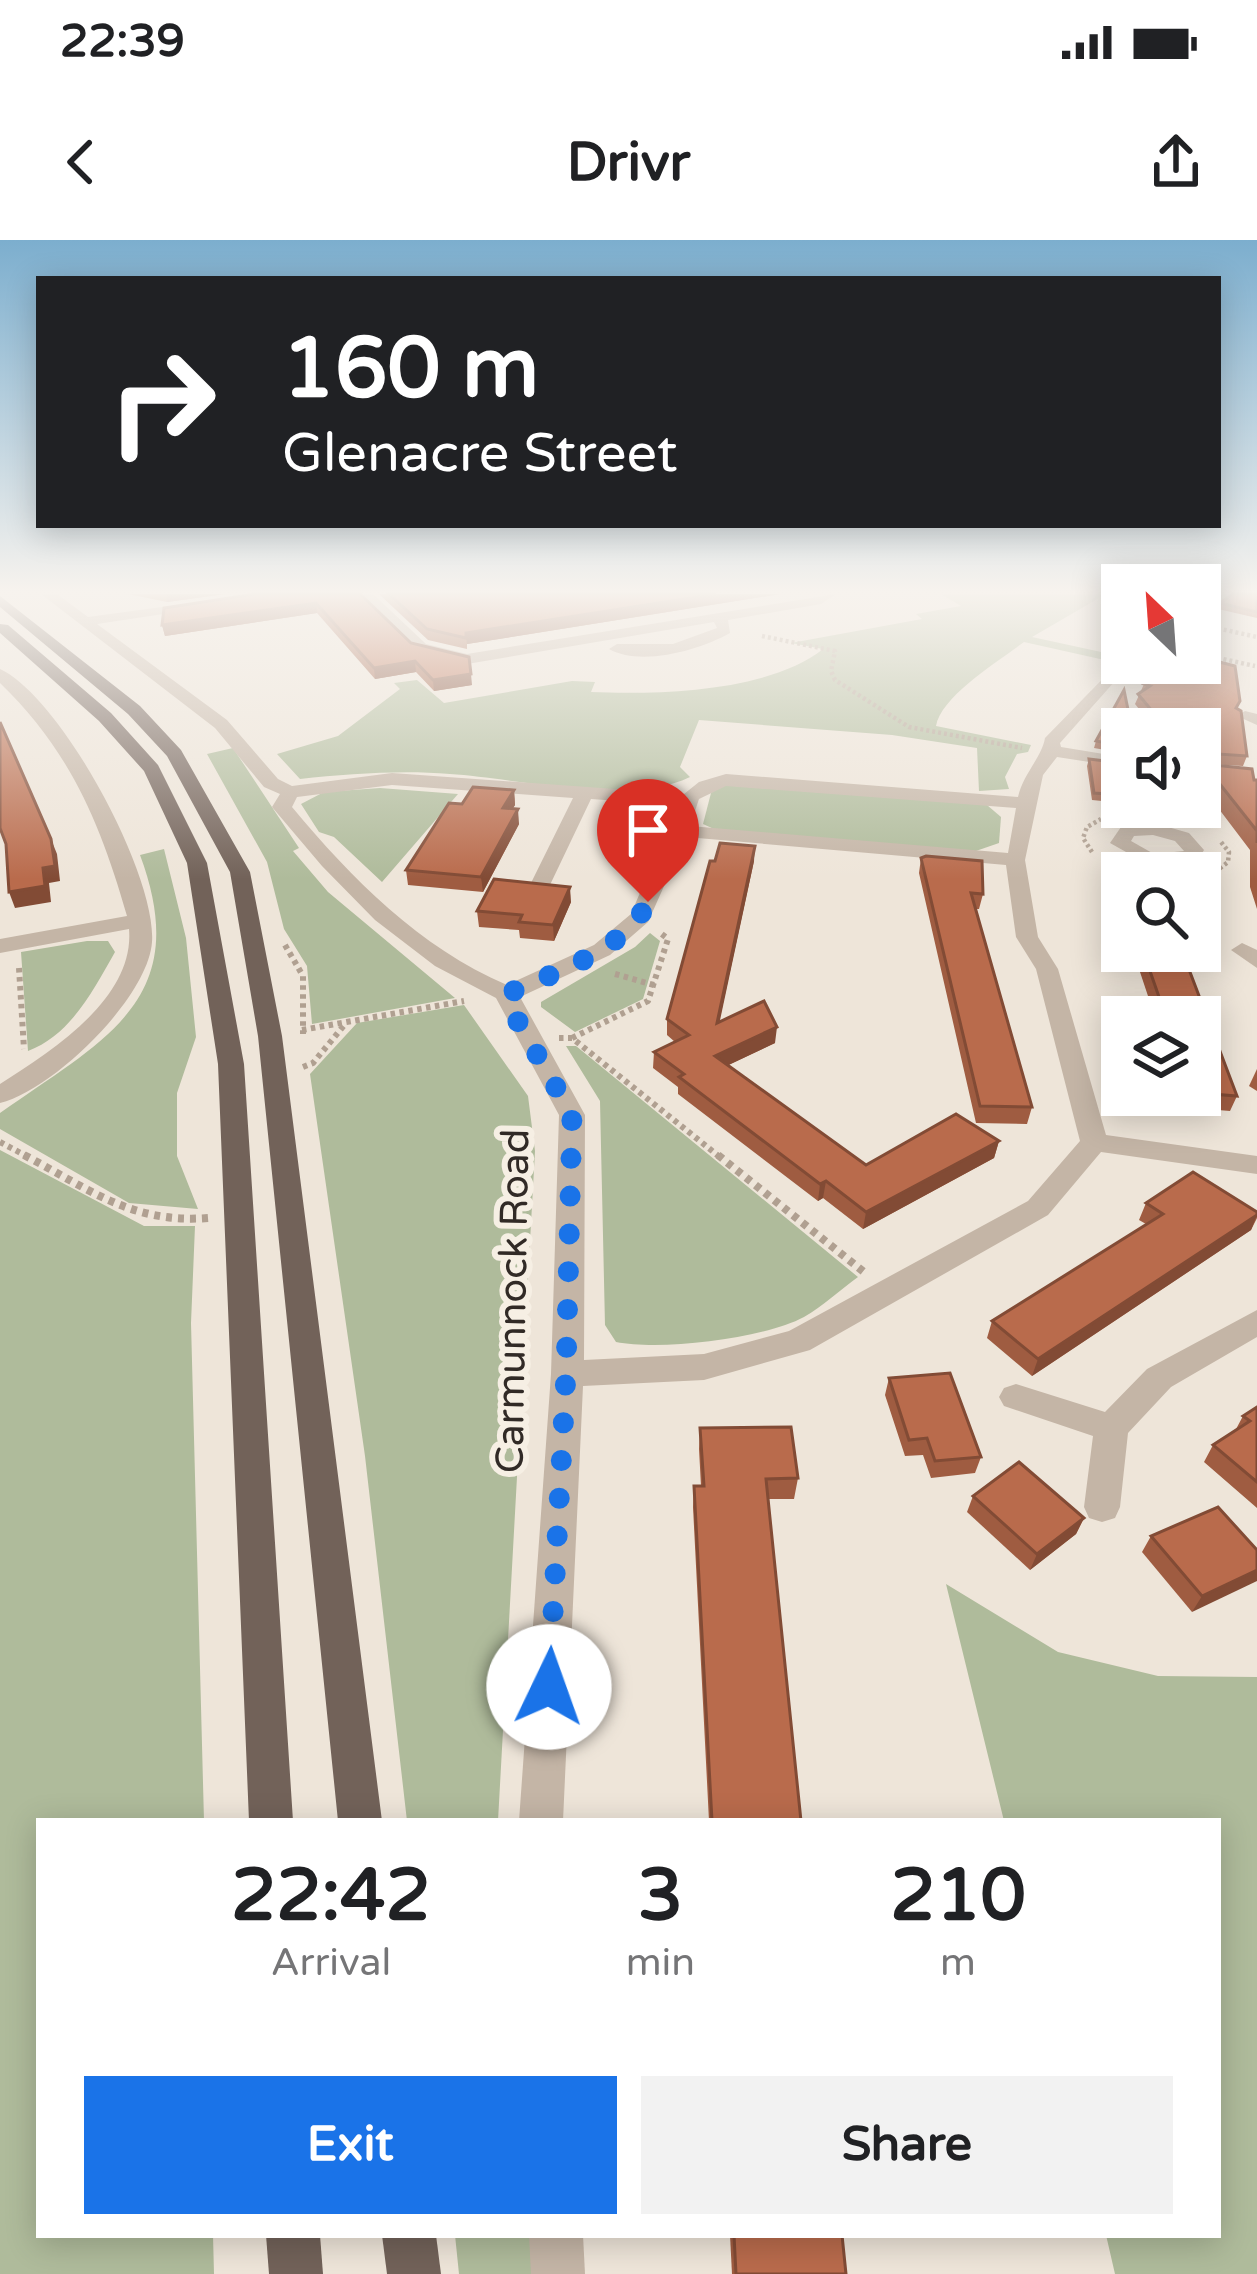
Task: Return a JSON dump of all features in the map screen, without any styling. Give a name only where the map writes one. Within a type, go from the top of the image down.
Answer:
[{"type":"main road","points":[[73,689],[152,769],[196,863],[231,1064],[271,1818]]},
{"type":"main road","points":[[108,689],[134,710],[185,770],[241,872],[270,1036],[360,1818]]},
{"type":"main road","points":[[293,2238],[296,2274]]},
{"type":"main road","points":[[409,2238],[413,2274]]},
{"type":"street","points":[[0,1095],[96,1026],[132,971],[141,945],[116,836],[84,767],[17,689]]},
{"type":"street","points":[[173,689],[221,724],[271,783],[290,792],[392,779],[685,800]]},
{"type":"street","points":[[1054,751],[1051,742],[1100,689]]},
{"type":"street","points":[[0,711],[34,704]]},
{"type":"street","points":[[1094,1142],[1047,969],[1027,937],[1015,860],[1021,853],[1023,803],[1041,759],[1054,751],[1101,759]]},
{"type":"street","points":[[290,792],[282,807],[339,878],[472,981],[507,994],[602,950],[640,917],[679,831],[685,800],[705,783],[726,780],[1023,803]]},
{"type":"street","points":[[539,887],[584,794]]},
{"type":"street","points":[[1169,832],[1170,828]]},
{"type":"street","points":[[679,831],[1015,860]]},
{"type":"street","points":[[8,944],[138,921]]},
{"type":"street","name":"Carmunnock Road","points":[[507,994],[572,1115],[566,1374],[541,1818]]},
{"type":"street","points":[[1094,1142],[1257,1165]]},
{"type":"street","points":[[566,1374],[704,1367],[799,1341],[1038,1208],[1094,1142]]},
{"type":"street","points":[[1102,1507],[1111,1428],[1159,1378],[1257,1322]]},
{"type":"street","points":[[1016,1397],[1111,1428]]},
{"type":"street","points":[[556,2238],[558,2274]]},
{"type":"path","points":[[849,689],[909,727],[1054,751]]},
{"type":"path","points":[[528,1040],[572,1037],[648,1001],[668,939],[640,917]]},
{"type":"path","points":[[8,944],[25,1064],[36,1072]]},
{"type":"path","points":[[270,1036],[507,994]]},
{"type":"path","points":[[298,1069],[313,1063],[347,1022]]},
{"type":"path","points":[[572,1037],[886,1290]]},
{"type":"path","points":[[0,1142],[129,1210],[167,1221],[238,1215]]},
{"type":"green space","points":[[400,689],[427,689],[444,703],[526,689],[963,689],[948,703],[936,726],[1031,745],[1028,752],[1017,754],[1005,777],[1009,789],[979,791],[977,748],[892,735],[699,720],[680,767],[690,777],[636,790],[431,773],[300,779],[277,754],[338,736]]},
{"type":"green space","points":[[233,748],[299,848],[293,851],[328,892],[455,998],[312,1024],[307,966],[284,929],[267,862],[207,754]]},
{"type":"green space","points":[[722,785],[987,805],[1001,817],[999,843],[973,852],[716,830],[703,824],[711,793]]},
{"type":"green space","points":[[380,788],[458,794],[382,882],[334,837],[319,832],[301,804],[324,792]]},
{"type":"green space","points":[[164,849],[186,938],[196,1037],[177,1093],[177,1156],[198,1209],[129,1203],[0,1129],[0,1113],[74,1062],[130,1011],[147,981],[156,946],[154,905],[140,855]]},
{"type":"green space","points":[[650,933],[660,941],[643,999],[575,1032],[541,1007],[541,1002],[635,947]]},
{"type":"green space","points":[[108,941],[115,952],[69,1022],[28,1051],[21,952]]},
{"type":"green space","points":[[464,1005],[528,1096],[535,1151],[498,1818],[407,1818],[365,1456],[310,1074],[357,1023]]},
{"type":"green space","points":[[566,1046],[576,1046],[858,1277],[804,1317],[764,1331],[684,1344],[616,1342],[605,1325],[600,1101]]},
{"type":"green space","points":[[0,1150],[144,1226],[195,1226],[191,1323],[204,1818],[36,1818],[36,2238],[213,2238],[214,2274],[0,2274]]},
{"type":"green space","points":[[946,1584],[1058,1652],[1158,1676],[1257,1677],[1257,2274],[1115,2274],[1107,2238],[1221,2238],[1221,1818],[1003,1818]]},
{"type":"green space","points":[[455,2238],[535,2238],[538,2274],[459,2274]]},
{"type":"building","points":[[1146,689],[1238,689],[1236,708],[1241,711],[1247,756],[1221,754],[1221,708],[1150,708],[1138,694]]},
{"type":"building","points":[[1124,690],[1128,708],[1114,708]]},
{"type":"building","points":[[0,722],[51,839],[55,866],[43,868],[45,886],[9,892],[6,844],[0,828]]},
{"type":"building","points":[[1089,759],[1101,760],[1101,794],[1094,793]]},
{"type":"building","points":[[1221,766],[1252,769],[1257,780],[1257,831],[1221,785]]},
{"type":"building","points":[[473,787],[514,790],[503,808],[518,809],[481,877],[406,870],[449,803],[462,804]]},
{"type":"building","points":[[720,843],[755,846],[717,1023],[764,1001],[777,1027],[715,1056],[866,1165],[956,1114],[999,1141],[866,1212],[826,1181],[820,1184],[679,1077],[684,1074],[654,1052],[689,1035],[667,1019],[710,861],[715,861]]},
{"type":"building","points":[[921,858],[982,861],[983,894],[971,893],[1032,1107],[980,1106]]},
{"type":"building","points":[[494,879],[570,887],[553,925],[519,922],[522,915],[477,911]]},
{"type":"building","points":[[1150,972],[1190,972],[1199,996],[1159,996]]},
{"type":"building","points":[[1221,1054],[1237,1096],[1221,1095]]},
{"type":"building","points":[[1193,1172],[1257,1215],[1038,1359],[992,1321],[1163,1214],[1146,1203]]},
{"type":"building","points":[[950,1373],[981,1457],[935,1461],[927,1438],[909,1440],[889,1378]]},
{"type":"building","points":[[1257,1407],[1257,1482],[1213,1445],[1250,1421],[1243,1416]]},
{"type":"building","points":[[791,1427],[798,1478],[766,1479],[801,1818],[712,1818],[694,1486],[704,1486],[700,1428]]},
{"type":"building","points":[[1019,1462],[1084,1518],[1037,1554],[973,1496]]},
{"type":"building","points":[[1218,1507],[1257,1550],[1257,1570],[1202,1596],[1151,1536]]},
{"type":"building","points":[[734,2238],[842,2238],[846,2274],[736,2274]]},
{"type":"route","points":[[549,1687],[566,1374],[572,1115],[513,1013],[507,994],[602,950],[640,917],[648,902]]}]
